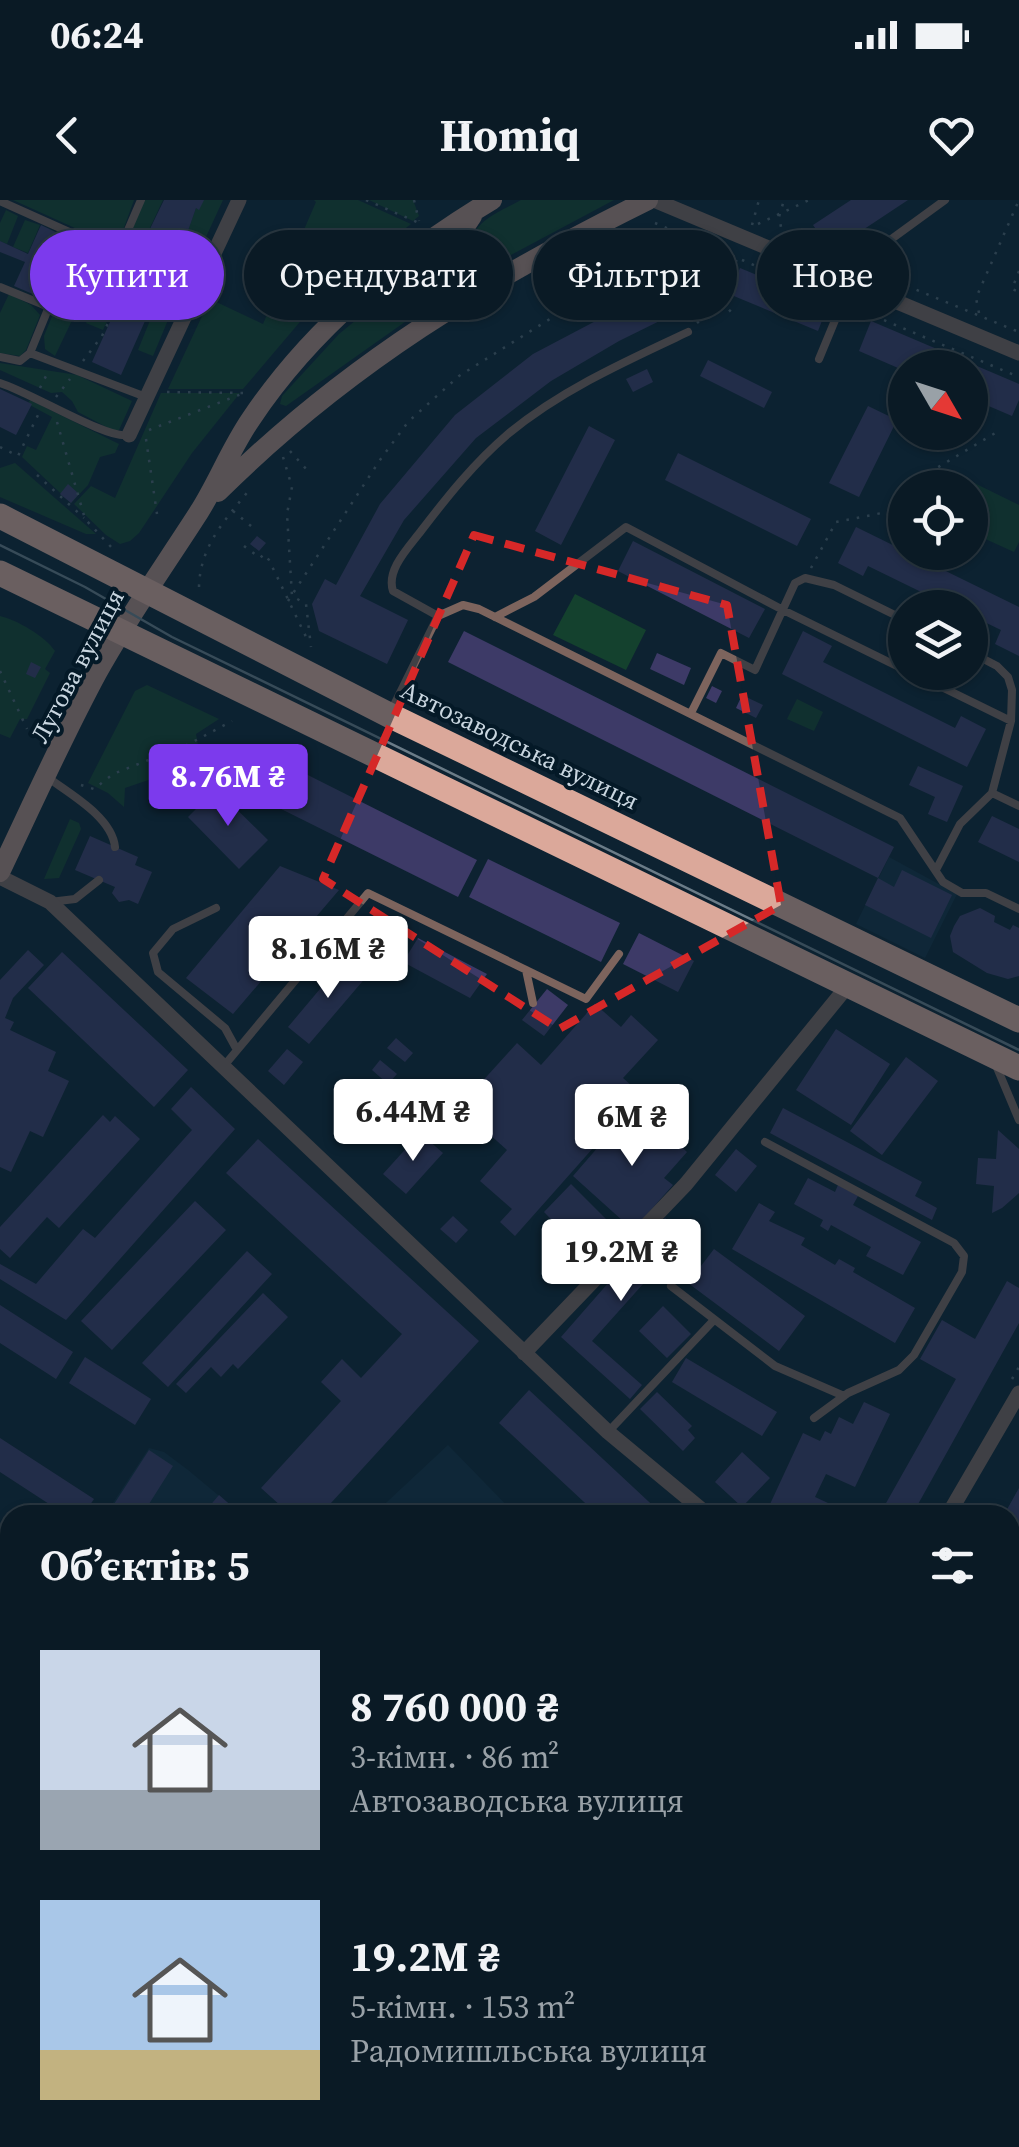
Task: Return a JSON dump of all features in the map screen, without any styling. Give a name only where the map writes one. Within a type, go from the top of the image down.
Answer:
[{"type":"main road","points":[[513,269],[651,200]]},
{"type":"main road","points":[[463,230],[484,205]]},
{"type":"main road","points":[[201,508],[249,422],[278,380],[318,336],[377,283],[484,205]]},
{"type":"main road","points":[[201,508],[274,437],[324,396],[431,320]]},
{"type":"main road","name":"Лугова вулиця","points":[[0,874],[98,671],[201,508]]},
{"type":"main road","name":"Автозаводська вулиця","points":[[0,516],[389,715],[1019,1020]]},
{"type":"main road","points":[[0,573],[1019,1068]]},
{"type":"street","points":[[224,235],[240,200]]},
{"type":"street","points":[[651,200],[757,244]]},
{"type":"street","points":[[909,308],[1019,353]]},
{"type":"street","points":[[128,435],[184,320]]},
{"type":"street","points":[[0,874],[50,902],[608,1432],[696,1505]]},
{"type":"street","points":[[524,1352],[686,1184],[850,983]]},
{"type":"street","points":[[954,1505],[1019,1393]]},
{"type":"lane","points":[[128,230],[141,200]]},
{"type":"lane","points":[[904,230],[946,200]]},
{"type":"lane","points":[[0,201],[65,230]]},
{"type":"lane","points":[[0,287],[30,300]]},
{"type":"lane","points":[[0,357],[20,361],[30,354],[44,320]]},
{"type":"lane","points":[[818,359],[831,320]]},
{"type":"lane","points":[[438,616],[393,591],[390,582],[417,536],[462,478],[508,434],[568,392],[688,332]]},
{"type":"lane","points":[[30,354],[146,397]]},
{"type":"lane","points":[[0,383],[41,398],[111,435],[128,435]]},
{"type":"lane","points":[[495,617],[534,597],[626,527],[888,661]]},
{"type":"lane","points":[[692,713],[721,653],[755,670],[796,584],[805,578],[834,585],[888,612]]},
{"type":"lane","points":[[389,715],[438,616],[462,605],[495,617],[900,818],[943,882],[962,892],[986,893],[1019,909]]},
{"type":"lane","points":[[936,868],[960,824],[992,793],[1011,721],[1012,690],[1008,677],[988,662]]},
{"type":"lane","points":[[947,690],[1011,721]]},
{"type":"lane","points":[[46,776],[112,831],[115,847]]},
{"type":"lane","points":[[992,793],[1019,806]]},
{"type":"lane","points":[[50,902],[75,900],[99,880]]},
{"type":"lane","points":[[223,1067],[368,893],[586,1000],[619,954]]},
{"type":"lane","points":[[216,908],[172,929],[153,953],[158,972],[224,1028],[237,1050]]},
{"type":"lane","points":[[526,970],[532,1003]]},
{"type":"lane","points":[[992,1054],[1019,1120]]},
{"type":"lane","points":[[765,1142],[954,1243],[964,1256],[962,1272],[914,1355],[898,1370],[844,1396],[814,1418]]},
{"type":"lane","points":[[671,1286],[774,1366],[844,1396]]},
{"type":"lane","points":[[608,1432],[712,1321]]},
{"type":"path","points":[[366,200],[419,223],[414,200]]},
{"type":"path","points":[[759,200],[752,227],[809,200]]},
{"type":"path","points":[[781,230],[779,217],[784,200]]},
{"type":"path","points":[[979,315],[976,298],[1018,200]]},
{"type":"path","points":[[1019,271],[1012,289],[1019,292]]},
{"type":"path","points":[[909,287],[1019,332]]},
{"type":"path","points":[[290,598],[314,556],[408,422],[459,376],[548,320]]},
{"type":"path","points":[[688,332],[700,320]]},
{"type":"path","points":[[0,447],[18,456],[52,362]]},
{"type":"path","points":[[157,514],[145,432],[246,393],[165,392]]},
{"type":"path","points":[[933,470],[997,432]]},
{"type":"path","points":[[290,598],[287,514],[292,488],[282,456],[298,442]]},
{"type":"path","points":[[289,450],[307,470]]},
{"type":"path","points":[[37,475],[85,519]]},
{"type":"path","points":[[199,587],[204,550],[258,480]]},
{"type":"path","points":[[232,510],[256,531]]},
{"type":"path","points":[[805,578],[836,522],[888,512]]},
{"type":"path","points":[[244,546],[269,560],[311,647],[306,604],[290,598]]},
{"type":"path","points":[[0,671],[28,729]]},
{"type":"path","points":[[81,785],[94,790],[113,774],[189,744],[232,721]]},
{"type":"highlighted area","points":[[474,535],[727,605],[781,905],[559,1029],[323,879]]},
{"type":"shaded area","points":[[889,857],[957,894],[925,958],[856,924]]},
{"type":"shaded area","points":[[448,1445],[506,1505],[384,1505]]},
{"type":"shaded area","points":[[149,1448],[164,1452],[230,1505],[112,1505]]},
{"type":"shaded area","points":[[1019,1488],[1019,1505],[1010,1505]]},
{"type":"green space","points":[[13,200],[134,200],[123,230],[79,230]]},
{"type":"green space","points":[[144,200],[163,200],[149,230],[133,228]]},
{"type":"green space","points":[[203,200],[223,200],[209,230],[188,230]]},
{"type":"green space","points":[[358,200],[411,224],[403,230],[304,230],[316,202]]},
{"type":"green space","points":[[369,200],[413,200],[419,216],[413,221]]},
{"type":"green space","points":[[521,200],[614,200],[558,230],[533,230],[533,243],[513,254],[513,230],[476,230]]},
{"type":"green space","points":[[6,210],[18,216],[7,244],[0,241],[0,223]]},
{"type":"green space","points":[[25,220],[40,225],[38,230],[30,230],[28,253],[13,247]]},
{"type":"green space","points":[[9,294],[30,304],[30,320],[38,320],[20,356],[0,353],[0,313]]},
{"type":"green space","points":[[224,306],[244,315],[244,320],[263,324],[265,320],[302,320],[243,389],[168,389],[200,320],[224,320]]},
{"type":"green space","points":[[51,320],[72,320],[55,356],[45,349],[44,336]]},
{"type":"green space","points":[[87,320],[108,320],[103,330],[86,323]]},
{"type":"green space","points":[[150,320],[168,320],[153,356],[138,350]]},
{"type":"green space","points":[[356,320],[408,320],[286,406],[280,404],[282,396]]},
{"type":"green space","points":[[0,363],[77,375],[132,401],[119,430],[114,431],[78,412],[62,392],[51,393],[0,370]]},
{"type":"green space","points":[[161,393],[240,393],[192,453],[139,533],[120,544],[74,504],[91,486],[115,498]]},
{"type":"green space","points":[[30,400],[119,444],[115,453],[100,457],[88,485],[71,503],[22,457],[27,446],[36,450],[52,417],[28,404]]},
{"type":"green space","points":[[15,463],[96,534],[86,534],[0,497],[0,468]]},
{"type":"green space","points":[[988,490],[1019,505],[1019,542],[1014,552],[988,540]]},
{"type":"green space","points":[[575,594],[646,630],[626,670],[553,635]]},
{"type":"green space","points":[[0,616],[30,629],[55,651],[45,669],[50,673],[27,719],[20,719],[10,738],[0,734]]},
{"type":"green space","points":[[147,685],[219,719],[196,734],[201,762],[125,788],[124,807],[88,783],[135,691]]},
{"type":"green space","points":[[797,699],[823,712],[814,731],[787,719]]},
{"type":"green space","points":[[70,819],[79,823],[81,829],[59,878],[44,879]]},
{"type":"building","points":[[164,200],[204,200],[199,210],[196,208],[188,230],[149,230]]},
{"type":"building","points":[[851,200],[908,200],[863,230],[816,230],[813,225]]},
{"type":"building","points":[[0,241],[28,254],[30,250],[30,293],[14,286],[25,262],[0,252]]},
{"type":"building","points":[[740,268],[757,275],[757,306],[737,297]]},
{"type":"building","points":[[111,320],[145,320],[121,375],[92,362]]},
{"type":"building","points":[[598,320],[662,320],[551,381],[476,438],[404,520],[360,596],[408,620],[387,664],[319,631],[312,604],[325,579],[336,585],[380,504],[455,415],[533,354]]},
{"type":"building","points":[[792,320],[822,320],[818,331]]},
{"type":"building","points":[[871,321],[939,350],[888,350],[888,364],[859,351]]},
{"type":"building","points":[[708,360],[772,392],[764,408],[700,376]]},
{"type":"building","points":[[647,369],[653,382],[633,392],[626,379]]},
{"type":"building","points":[[988,371],[1019,384],[1019,400],[1012,416],[988,406]]},
{"type":"building","points":[[0,389],[32,404],[16,435],[0,427]]},
{"type":"building","points":[[868,406],[888,416],[888,438],[859,497],[829,483]]},
{"type":"building","points":[[589,426],[615,440],[561,545],[535,531]]},
{"type":"building","points":[[678,453],[811,519],[797,546],[665,480]]},
{"type":"building","points":[[68,484],[79,494],[71,503],[60,494]]},
{"type":"building","points":[[856,527],[888,543],[888,570],[944,570],[984,590],[917,590],[868,566],[863,576],[838,563]]},
{"type":"building","points":[[257,536],[266,543],[259,551],[250,544]]},
{"type":"building","points":[[633,541],[765,609],[749,638],[618,571]]},
{"type":"building","points":[[988,592],[1019,607],[1019,656],[995,644],[1001,630],[988,624]]},
{"type":"building","points":[[464,631],[894,847],[878,878],[448,662]]},
{"type":"building","points":[[803,631],[832,646],[823,662],[955,728],[961,716],[986,729],[967,767],[782,674]]},
{"type":"building","points":[[657,653],[691,668],[684,685],[650,669]]},
{"type":"building","points":[[31,662],[41,667],[35,678],[26,674]]},
{"type":"building","points":[[712,686],[722,691],[716,703],[706,698]]},
{"type":"building","points":[[742,695],[763,705],[756,718],[736,708]]},
{"type":"building","points":[[260,751],[477,860],[458,897],[241,789]]},
{"type":"building","points":[[918,766],[963,786],[947,822],[928,814],[935,797],[909,785]]},
{"type":"building","points":[[216,789],[268,840],[239,869],[188,817]]},
{"type":"building","points":[[992,816],[1019,829],[1019,862],[978,842]]},
{"type":"building","points":[[90,836],[138,857],[135,865],[152,872],[138,904],[129,900],[119,902],[112,893],[115,887],[75,870]]},
{"type":"building","points":[[488,859],[620,923],[601,962],[469,897]]},
{"type":"building","points":[[280,866],[339,890],[233,1014],[186,978]]},
{"type":"building","points":[[902,870],[952,895],[931,938],[865,905],[878,878],[894,887]]},
{"type":"building","points":[[980,908],[995,916],[994,922],[1010,930],[1013,925],[1019,928],[1019,976],[1008,979],[987,973],[953,952],[950,936],[960,916]]},
{"type":"building","points":[[368,933],[394,958],[374,978],[349,954]]},
{"type":"building","points":[[639,933],[694,961],[678,992],[623,964]]},
{"type":"building","points":[[418,938],[487,974],[470,998],[403,962]]},
{"type":"building","points":[[28,950],[44,965],[13,998],[5,1018],[14,1022],[10,1030],[56,1052],[48,1071],[69,1081],[43,1137],[30,1131],[11,1172],[0,1167],[0,980]]},
{"type":"building","points":[[62,952],[188,1070],[154,1107],[28,988]]},
{"type":"building","points":[[346,958],[367,976],[309,1044],[288,1027]]},
{"type":"building","points":[[547,989],[568,1005],[544,1036],[522,1020]]},
{"type":"building","points":[[595,1004],[621,1027],[631,1015],[658,1040],[623,1078],[641,1094],[515,1236],[500,1222],[512,1209],[480,1181],[507,1150],[459,1107],[517,1043],[541,1065]]},
{"type":"building","points":[[836,1029],[890,1064],[851,1125],[796,1090]]},
{"type":"building","points":[[396,1038],[413,1053],[405,1062],[387,1048]]},
{"type":"building","points":[[287,1049],[303,1062],[284,1085],[268,1071]]},
{"type":"building","points":[[906,1057],[938,1081],[882,1155],[850,1131]]},
{"type":"building","points":[[380,1060],[397,1074],[388,1084],[372,1070]]},
{"type":"building","points":[[191,1087],[235,1129],[66,1320],[0,1279],[0,1264],[36,1284],[83,1229],[95,1238],[192,1130],[171,1109]]},
{"type":"building","points":[[639,1108],[687,1152],[664,1178],[673,1185],[633,1230],[573,1176],[612,1131],[616,1134]]},
{"type":"building","points":[[783,1108],[922,1182],[915,1196],[937,1208],[932,1220],[770,1133]]},
{"type":"building","points":[[357,1114],[373,1127],[365,1138],[348,1124]]},
{"type":"building","points":[[103,1115],[110,1122],[115,1116],[140,1139],[59,1228],[47,1217],[10,1258],[0,1249],[0,1227]]},
{"type":"building","points":[[998,1130],[1019,1149],[1019,1193],[992,1213],[994,1186],[976,1184],[978,1158],[996,1159]]},
{"type":"building","points":[[420,1133],[443,1153],[406,1194],[383,1174]]},
{"type":"building","points":[[258,1139],[479,1341],[329,1505],[280,1505],[261,1488],[341,1401],[321,1382],[342,1359],[361,1378],[402,1334],[226,1173]]},
{"type":"building","points":[[736,1149],[757,1166],[736,1192],[715,1175]]},
{"type":"building","points":[[808,1178],[835,1192],[838,1185],[858,1196],[853,1205],[921,1242],[903,1275],[866,1256],[871,1247],[831,1225],[828,1231],[820,1226],[823,1220],[794,1204]]},
{"type":"building","points":[[571,1184],[619,1232],[591,1260],[544,1212]]},
{"type":"building","points":[[195,1201],[226,1230],[112,1350],[81,1321]]},
{"type":"building","points":[[759,1203],[775,1212],[769,1221],[805,1238],[801,1245],[835,1265],[839,1259],[855,1268],[853,1272],[915,1308],[895,1343],[732,1249]]},
{"type":"building","points":[[453,1216],[468,1230],[456,1243],[440,1229]]},
{"type":"building","points":[[665,1218],[686,1236],[592,1341],[642,1385],[630,1399],[561,1337]]},
{"type":"building","points":[[714,1249],[805,1316],[779,1351],[688,1283]]},
{"type":"building","points":[[247,1251],[272,1274],[168,1387],[142,1363]]},
{"type":"building","points":[[1007,1281],[1019,1288],[1019,1323],[918,1505],[885,1505],[956,1379],[920,1359],[942,1320],[975,1339]]},
{"type":"building","points":[[263,1293],[288,1317],[238,1369],[233,1364],[221,1377],[211,1367],[186,1393],[176,1384]]},
{"type":"building","points":[[0,1305],[73,1352],[56,1379],[0,1343]]},
{"type":"building","points":[[663,1306],[691,1334],[667,1358],[639,1331]]},
{"type":"building","points":[[85,1357],[151,1399],[135,1425],[69,1383]]},
{"type":"building","points":[[686,1358],[777,1412],[762,1436],[672,1382]]},
{"type":"building","points":[[529,1390],[652,1505],[587,1505],[499,1423]]},
{"type":"building","points":[[657,1392],[692,1426],[688,1430],[695,1438],[683,1451],[640,1409]]},
{"type":"building","points":[[864,1402],[890,1414],[855,1487],[826,1474],[815,1497],[832,1505],[770,1505],[803,1433],[820,1441],[825,1431],[831,1434],[839,1417],[853,1424]]},
{"type":"building","points":[[0,1438],[94,1499],[90,1505],[51,1505],[0,1472]]},
{"type":"building","points":[[149,1450],[173,1466],[148,1505],[113,1505]]},
{"type":"building","points":[[742,1452],[770,1478],[744,1505],[715,1482]]},
{"type":"building","points":[[1019,1488],[1019,1505],[1010,1505]]},
{"type":"building","points":[[219,1495],[230,1505],[210,1505]]},
{"type":"tram line","points":[[0,545],[85,587],[172,637],[1019,1050]]}]
